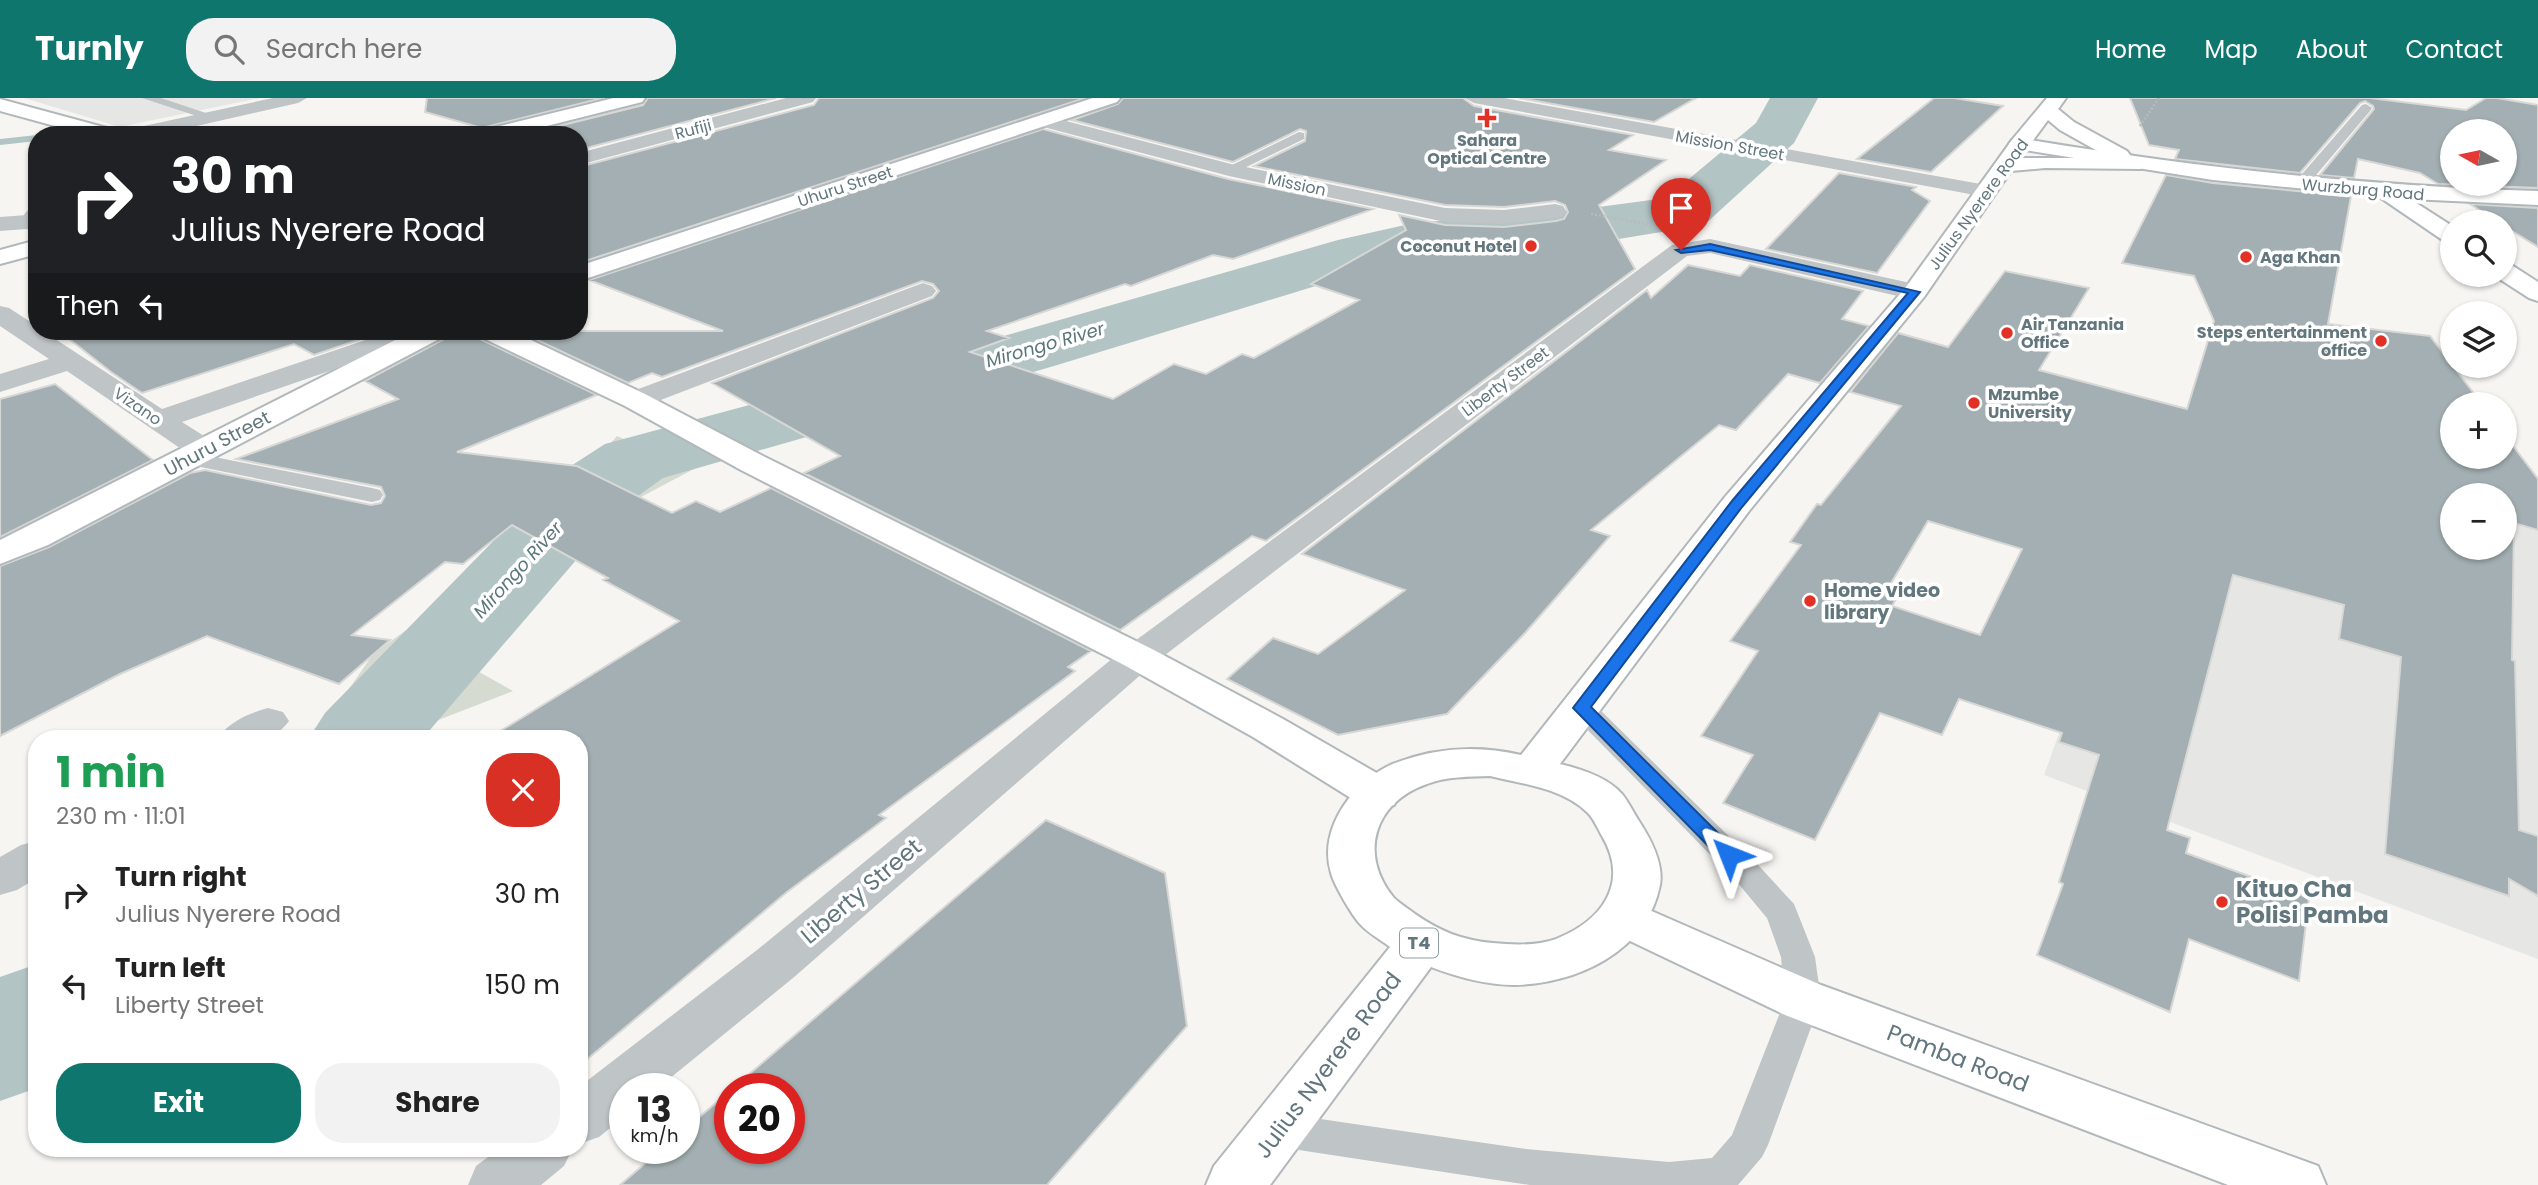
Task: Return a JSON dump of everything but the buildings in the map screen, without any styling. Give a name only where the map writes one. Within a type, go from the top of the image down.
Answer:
[{"type":"main road","points":[[523,126],[636,98]]},
{"type":"main road","name":"Uhuru Street","points":[[588,271],[1111,98]]},
{"type":"main road","points":[[0,104],[79,126]]},
{"type":"main road","points":[[2051,104],[2067,126],[2127,160]]},
{"type":"main road","name":"Julius Nyerere Road","points":[[1533,770],[1737,504],[1915,292],[2051,104]]},
{"type":"main road","points":[[2017,148],[2045,162],[2127,160]]},
{"type":"main road","name":"Wurzburg Road","points":[[2017,148],[2301,184],[2385,192],[2538,198]]},
{"type":"main road","points":[[2385,192],[2440,228]]},
{"type":"main road","points":[[0,257],[28,249]]},
{"type":"main road","points":[[2517,279],[2538,293]]},
{"type":"main road","name":"Uhuru Street","points":[[0,553],[36,538],[416,340]]},
{"type":"main road","points":[[510,340],[635,400],[752,463],[1138,657],[1378,794]]},
{"type":"main road","name":"T4","points":[[1490,762],[1571,781],[1605,803],[1631,846],[1637,883],[1624,917],[1598,942],[1559,959],[1514,965],[1466,960],[1421,944],[1378,912],[1354,873],[1352,834],[1362,812],[1378,794],[1409,774],[1447,764],[1490,762]]},
{"type":"main road","name":"Pamba Road","points":[[1624,917],[1803,1000],[2297,1185]]},
{"type":"main road","name":"Julius Nyerere Road","points":[[1236,1185],[1421,944]]},
{"type":"street","points":[[171,126],[298,98]]},
{"type":"street","name":"Rufiji","points":[[588,157],[807,98]]},
{"type":"street","name":"Mission Street","points":[[1474,98],[1986,191]]},
{"type":"street","name":"Mission","points":[[1043,121],[1229,170],[1445,215],[1504,217],[1555,211]]},
{"type":"street","points":[[0,224],[28,220]]},
{"type":"street","name":"Liberty Street","points":[[588,1113],[775,964],[1138,657],[1681,250],[1710,247],[1915,292]]},
{"type":"street","points":[[635,400],[923,290]]},
{"type":"street","name":"Vizano","points":[[0,314],[28,332]]},
{"type":"street","name":"Vizano","points":[[40,340],[159,420],[196,454]]},
{"type":"street","points":[[159,420],[392,340]]},
{"type":"street","points":[[0,383],[72,361]]},
{"type":"street","points":[[0,878],[28,862]]},
{"type":"street","points":[[497,1185],[533,1157]]},
{"type":"lane","points":[[148,98],[212,117]]},
{"type":"lane","points":[[2301,184],[2366,108]]},
{"type":"lane","points":[[1229,170],[1299,136]]},
{"type":"lane","points":[[196,454],[372,495]]},
{"type":"lane","points":[[1279,1130],[1526,1167],[1670,1180],[1722,1175],[1748,1145],[1803,1000],[1798,957],[1782,913],[1748,874],[1582,708]]},
{"type":"path","points":[[1593,215],[1654,225]]},
{"type":"shaded area","points":[[24,98],[260,98],[125,126],[117,126]]},
{"type":"shaded area","points":[[2168,432],[2440,543],[2440,560],[2517,560],[2517,511],[2538,516],[2538,959],[2044,775]]},
{"type":"shaded area","points":[[617,436],[694,469],[567,536],[533,591],[463,663],[513,691],[413,730],[321,730],[373,654],[477,579],[571,488]]},
{"type":"waterway","name":"Mirongo River","points":[[371,730],[590,491],[634,461],[1029,351],[1338,259],[1414,241],[1576,228],[1683,213],[1776,132],[1794,98]]},
{"type":"waterway","points":[[0,142],[28,139]]},
{"type":"waterway","name":"Mirongo River","points":[[0,1044],[28,1025]]},
{"type":"place","name":"Sahara Optical Centre","points":[[1487,118]]},
{"type":"place","name":"Coconut Hotel","points":[[1531,246]]},
{"type":"place","name":"Aga Khan","points":[[2246,257]]},
{"type":"place","name":"Air Tanzania Office","points":[[2007,333]]},
{"type":"place","name":"Steps entertainment office","points":[[2381,341]]},
{"type":"place","name":"Mzumbe University","points":[[1974,403]]},
{"type":"place","name":"Home video library","points":[[1810,601]]},
{"type":"place","name":"Kituo Cha Polisi Pamba","points":[[2222,902]]},
{"type":"route","points":[[1681,250],[1694,246],[1710,247],[1915,292],[1737,504],[1582,708],[1729,855]]}]
